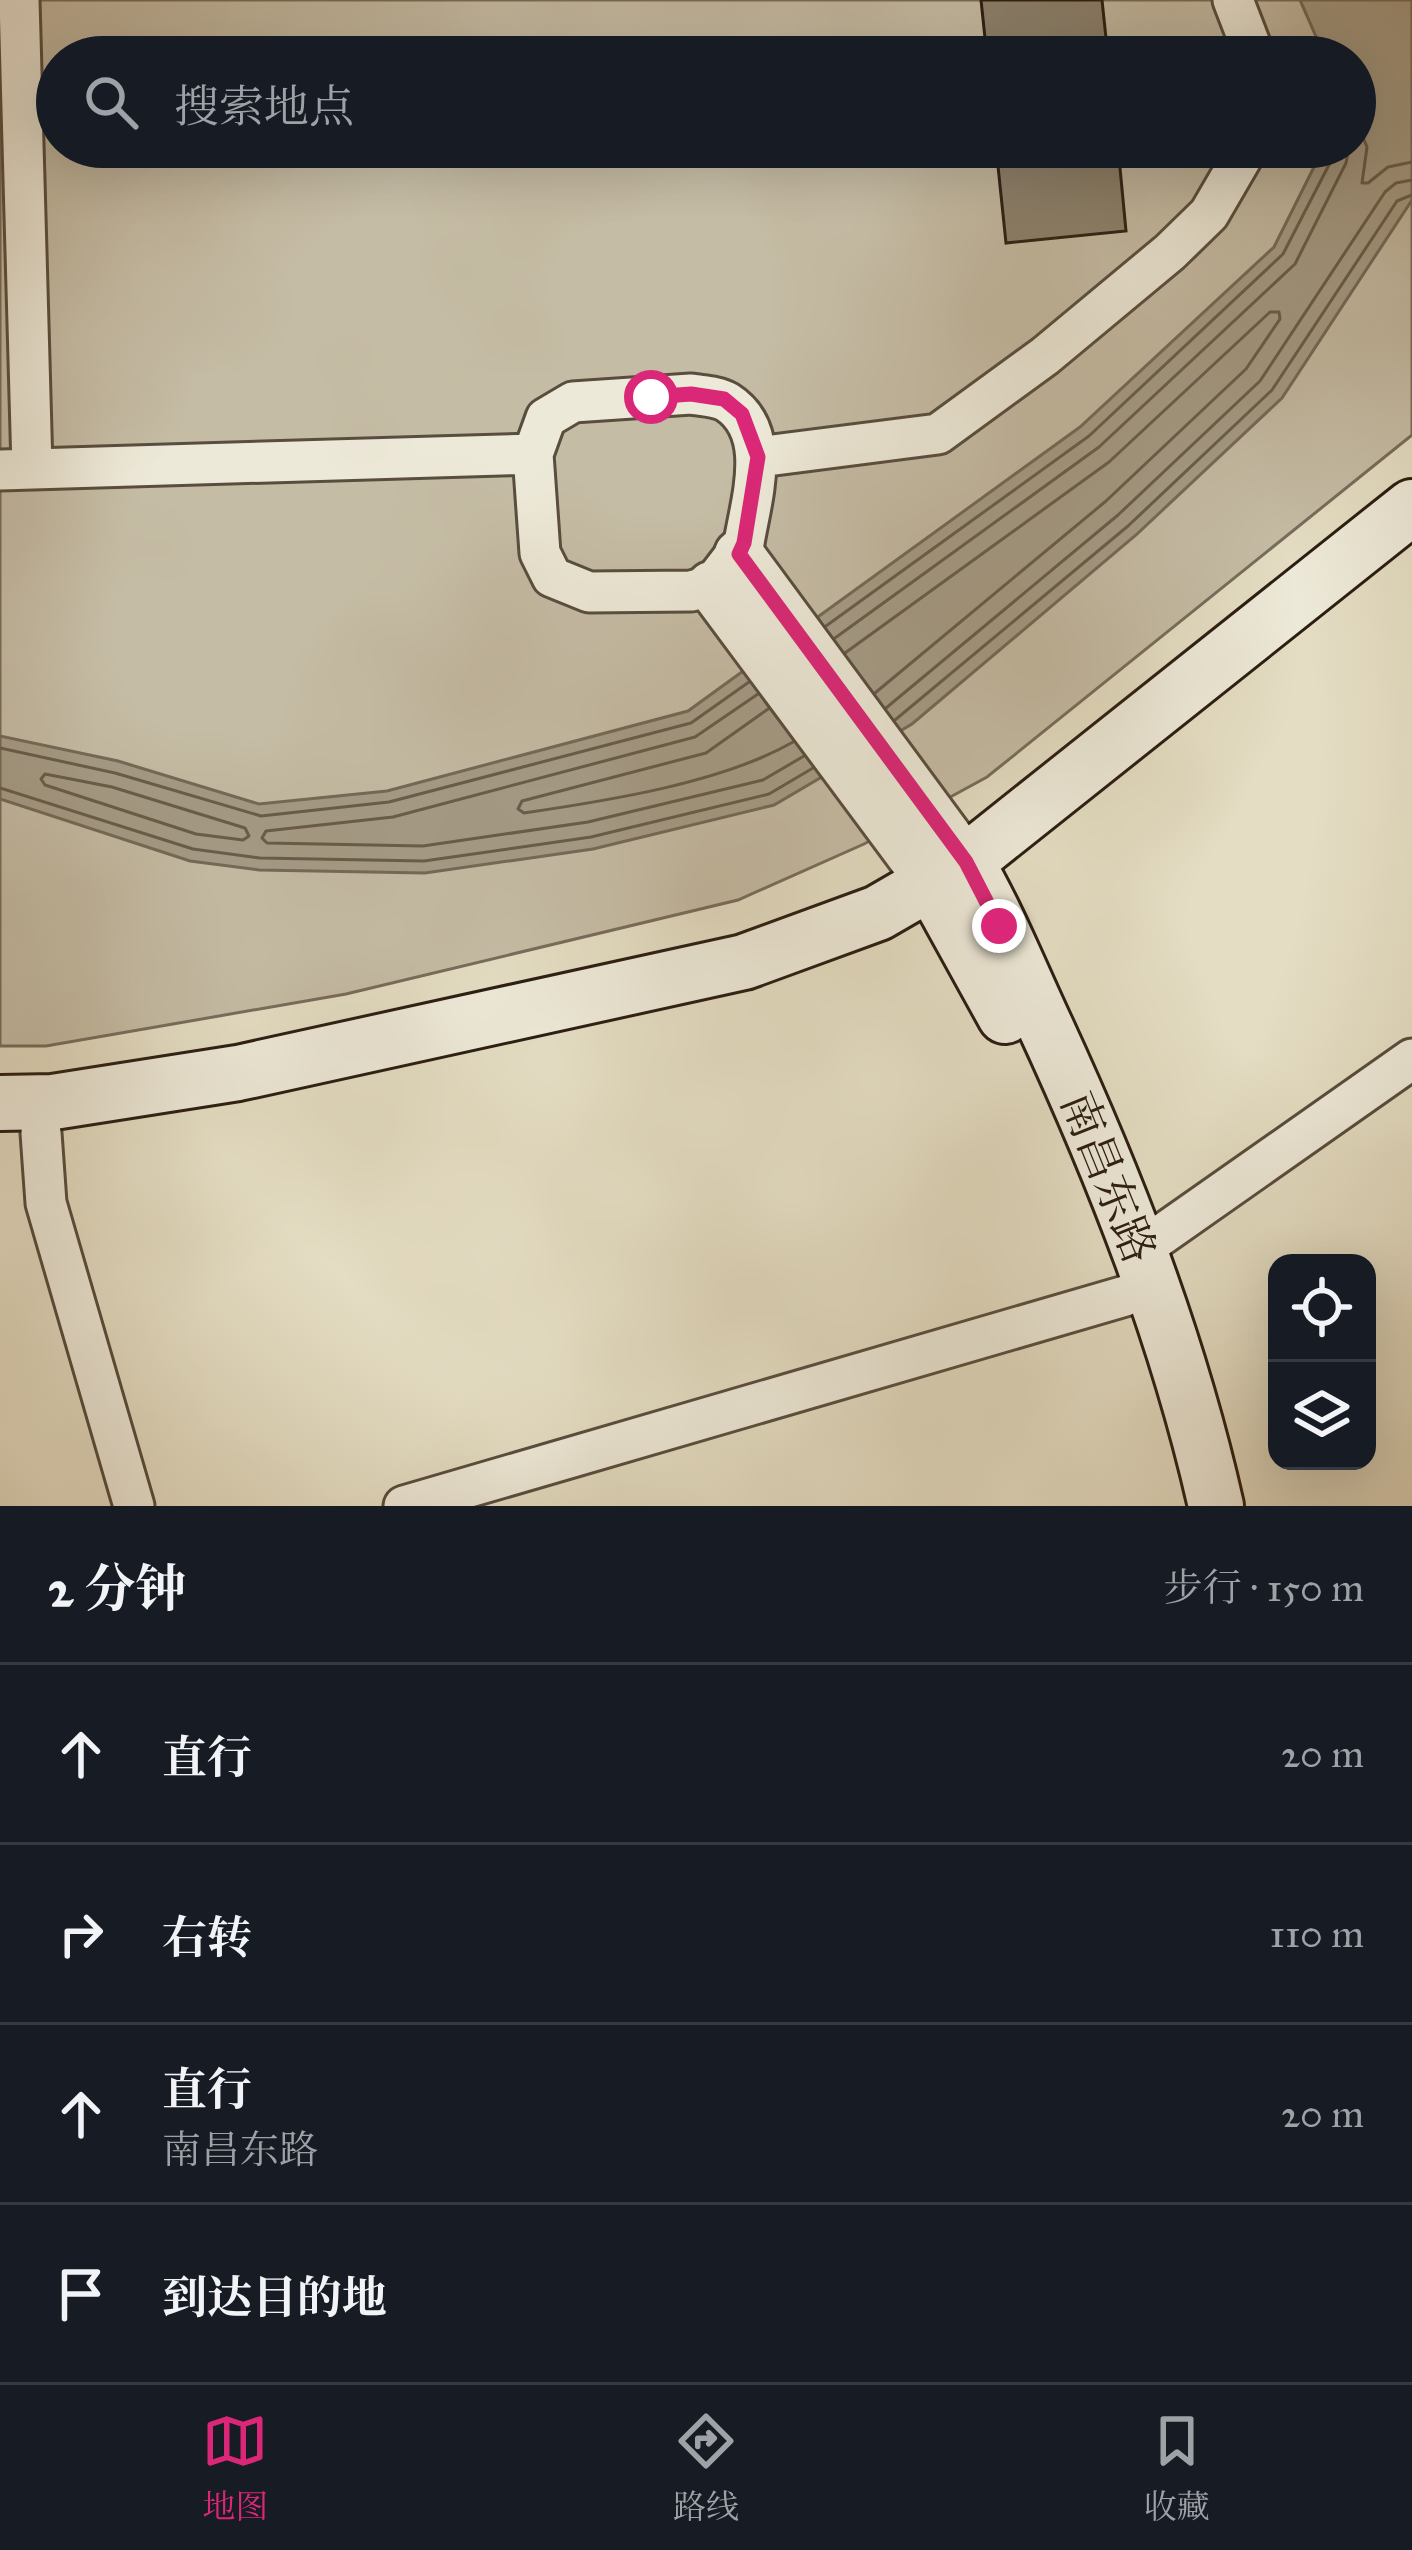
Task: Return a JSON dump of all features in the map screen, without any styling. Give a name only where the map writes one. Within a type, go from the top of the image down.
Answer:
[{"type":"main road","points":[[956,885],[1412,507]]},
{"type":"main road","points":[[14,1123],[53,1102],[238,1073],[744,962],[956,885],[1412,545]]},
{"type":"main road","name":"南昌东路","points":[[956,885],[1070,1078],[1133,1273],[1205,1457],[1216,1506]]},
{"type":"main road","points":[[1133,1273],[1189,1506]]},
{"type":"street","points":[[19,0],[16,469],[533,454]]},
{"type":"street","points":[[1233,0],[1247,36]]},
{"type":"street","points":[[758,457],[938,434],[1045,356],[1170,252],[1209,214],[1236,168]]},
{"type":"street","points":[[691,394],[724,399],[742,414],[758,457],[744,543],[725,570],[691,591],[589,592],[551,577],[540,553],[533,454],[546,418],[573,402],[691,394]]},
{"type":"street","points":[[725,570],[956,885]]},
{"type":"street","points":[[404,1506],[1133,1273],[1412,1059]]},
{"type":"street","points":[[14,1123],[46,1203],[134,1506]]},
{"type":"shaded area","points":[[0,0],[1412,0],[1412,435],[987,777],[864,844],[738,900],[346,994],[46,1046],[0,1046]]},
{"type":"water","points":[[1300,0],[1412,0],[1412,200],[1282,398],[1136,535],[912,724],[774,805],[593,849],[425,873],[259,870],[190,861],[0,799],[0,736],[118,761],[259,804],[387,791],[688,711],[1080,427],[1274,247],[1314,168],[1376,168],[1376,36],[1316,36]]},
{"type":"building","points":[[981,0],[1102,0],[1106,36],[985,36]]},
{"type":"building","points":[[998,168],[1120,168],[1126,231],[1006,243]]},
{"type":"route","points":[[651,397],[691,394],[724,399],[742,414],[758,457],[739,554],[966,862],[999,926]]}]
